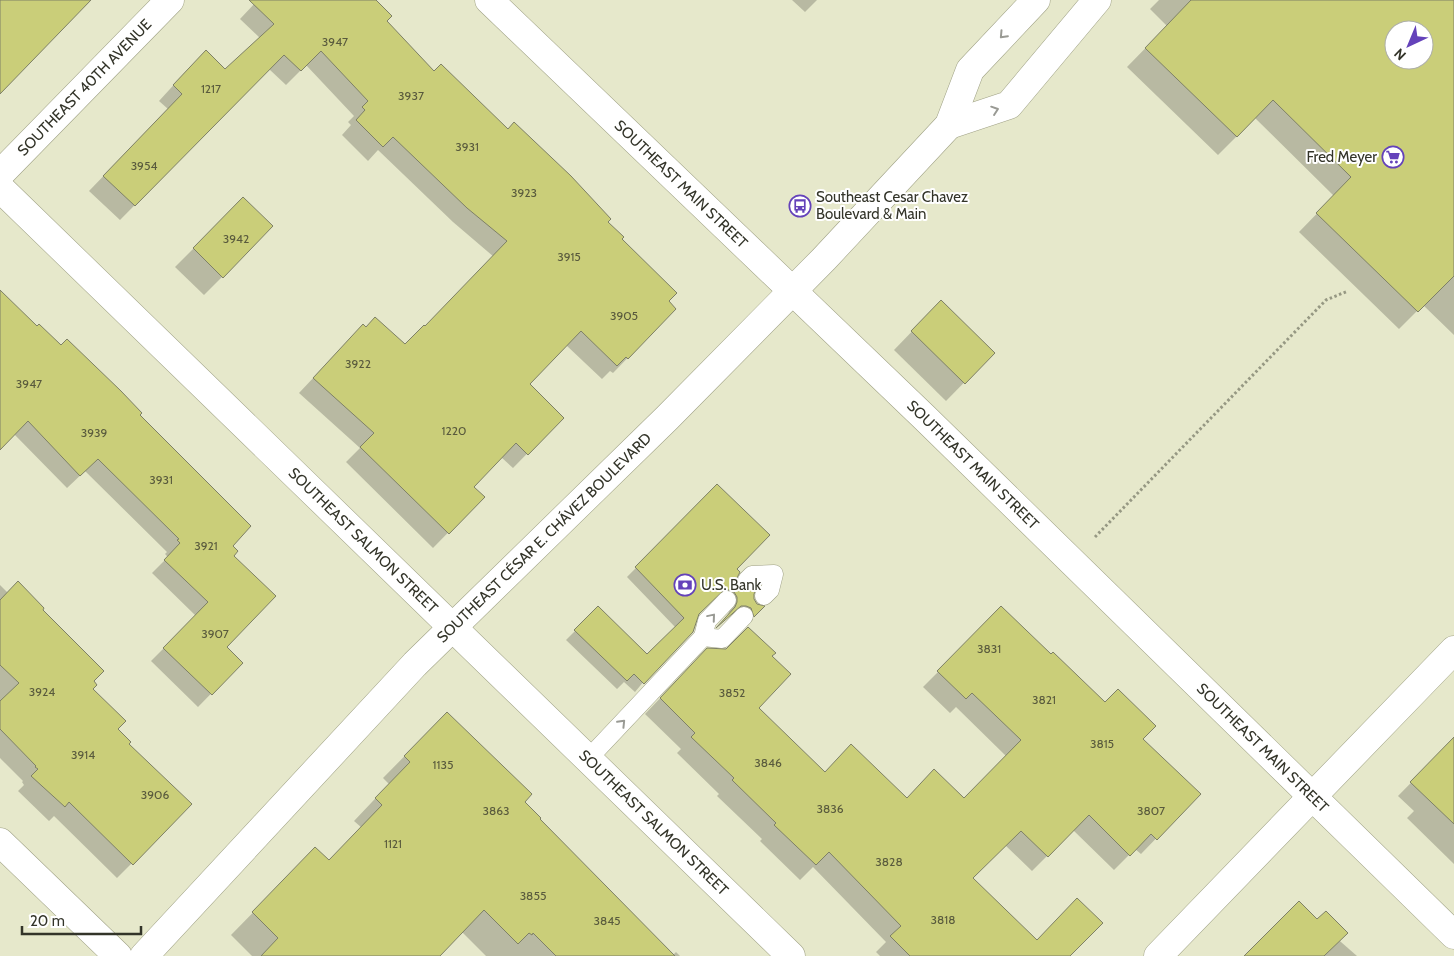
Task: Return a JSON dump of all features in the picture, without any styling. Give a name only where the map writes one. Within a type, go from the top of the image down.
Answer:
[{"type":"street","name":"SOUTHEAST 40TH AVENUE","points":[[0,174],[170,0]]},
{"type":"street","name":"SOUTHEAST MAIN STREET","points":[[489,0],[794,290],[1454,935]]},
{"type":"street","name":"SOUTHEAST CÉSAR E. CHÁVEZ BOULEVARD","points":[[144,956],[415,664],[667,418],[794,290],[949,125],[970,70],[1036,0]]},
{"type":"street","name":"SOUTHEAST CÉSAR E. CHÁVEZ BOULEVARD","points":[[949,125],[1009,105],[1097,0]]},
{"type":"street","name":"SOUTHEAST SALMON STREET","points":[[0,188],[791,956]]},
{"type":"street","points":[[1158,956],[1454,650]]},
{"type":"street","points":[[0,842],[118,956]]},
{"type":"lane","points":[[748,580],[752,575],[774,574],[770,590],[764,596]]},
{"type":"lane","points":[[588,759],[703,638],[707,620],[727,600]]},
{"type":"lane","points":[[703,638],[722,639],[744,616]]},
{"type":"path","points":[[1072,561],[1326,300],[1348,291]]},
{"type":"building","points":[[0,0],[91,0],[0,94]]},
{"type":"building","points":[[249,0],[376,0],[392,16],[387,21],[434,71],[441,64],[508,129],[514,122],[571,176],[611,219],[608,222],[624,237],[622,239],[677,293],[669,301],[676,309],[628,359],[626,357],[617,366],[581,331],[530,384],[564,418],[528,455],[516,443],[474,487],[485,497],[449,534],[360,447],[374,433],[313,378],[363,324],[366,327],[375,317],[405,344],[425,326],[507,241],[467,208],[393,137],[383,147],[356,120],[365,110],[362,107],[368,101],[321,51],[301,71],[284,55],[135,206],[103,176],[182,94],[173,85],[206,50],[225,69],[274,24]]},
{"type":"building","name":"Fred Meyer","points":[[1191,0],[1454,0],[1454,276],[1418,312],[1316,213],[1351,177],[1273,100],[1237,137],[1145,48]]},
{"type":"building","points":[[243,197],[273,226],[223,278],[193,248]]},
{"type":"building","points":[[0,290],[37,326],[39,324],[61,345],[67,339],[121,391],[142,413],[140,415],[251,526],[233,546],[238,551],[234,556],[276,596],[227,647],[243,663],[212,695],[163,648],[208,602],[164,560],[180,543],[177,540],[179,539],[98,459],[80,476],[28,421],[0,450]]},
{"type":"building","points":[[941,300],[995,353],[965,384],[911,331]]},
{"type":"building","name":"U.S. Bank","points":[[717,484],[770,535],[737,569],[740,572],[737,578],[739,587],[744,590],[757,588],[754,599],[757,604],[765,606],[754,617],[751,608],[741,606],[716,628],[735,607],[737,602],[734,592],[724,590],[699,614],[693,632],[644,684],[634,674],[627,681],[574,630],[598,606],[647,654],[684,618],[635,567]]},
{"type":"building","points":[[18,581],[44,608],[43,610],[104,671],[94,681],[97,685],[93,689],[126,721],[118,729],[131,742],[129,744],[192,804],[133,865],[69,802],[65,807],[31,776],[38,769],[0,729],[0,701],[19,683],[0,665],[0,600]]},
{"type":"building","points":[[1001,606],[1105,702],[1118,689],[1156,726],[1143,739],[1201,794],[1157,840],[1151,834],[1130,856],[1089,815],[1048,857],[1021,831],[973,878],[1037,940],[1077,898],[1103,923],[1070,956],[910,956],[890,936],[901,926],[829,852],[816,865],[774,825],[776,823],[732,780],[734,778],[691,737],[695,733],[660,698],[707,648],[726,649],[748,627],[776,653],[772,656],[791,674],[759,708],[825,772],[851,744],[907,798],[934,769],[964,798],[1021,740],[972,693],[966,699],[937,671]]},
{"type":"building","points":[[447,712],[532,794],[525,802],[540,819],[675,956],[556,956],[533,933],[532,935],[529,933],[518,944],[484,910],[440,956],[261,956],[278,938],[252,912],[315,847],[329,860],[382,805],[375,798],[410,762],[404,756]]},
{"type":"building","points":[[1454,737],[1454,824],[1410,782]]},
{"type":"building","points":[[1299,901],[1317,919],[1326,911],[1348,933],[1324,956],[1244,956]]},
{"type":"place","name":"Fred Meyer","points":[[1393,157]]},
{"type":"place","name":"Southeast Cesar Chavez Boulevard & Main","points":[[800,206]]},
{"type":"place","name":"U.S. Bank","points":[[685,585]]}]
